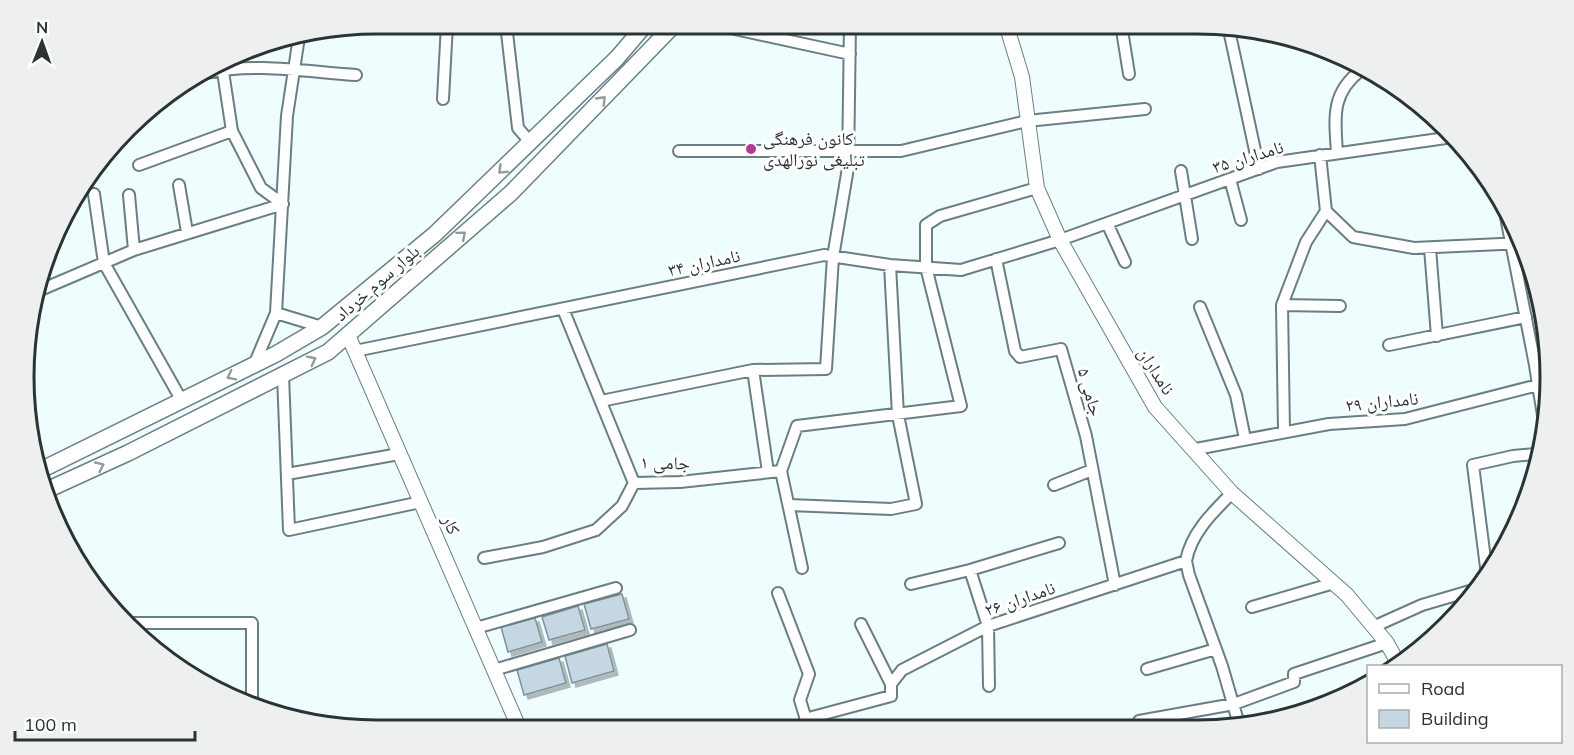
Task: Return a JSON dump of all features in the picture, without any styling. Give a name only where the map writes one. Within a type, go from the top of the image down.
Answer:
[{"type":"main road","name":"بلوار سوم خرداد","points":[[46,467],[254,365],[322,327],[435,234],[617,58],[637,34]]},
{"type":"main road","name":"بلوار سوم خرداد","points":[[53,487],[129,453],[328,352],[511,193],[665,34]]},
{"type":"street","points":[[443,99],[446,34]]},
{"type":"street","points":[[507,34],[518,128],[530,142]]},
{"type":"street","points":[[758,34],[850,54]]},
{"type":"street","points":[[601,401],[753,370],[826,369],[833,257],[849,150],[850,34]]},
{"type":"street","name":"نامداران","points":[[1009,34],[1022,77],[1037,188],[1060,240],[1155,407],[1196,449],[1232,493],[1334,583],[1387,643],[1395,657]]},
{"type":"street","points":[[1123,34],[1129,74]]},
{"type":"street","points":[[1230,36],[1259,169]]},
{"type":"street","points":[[254,365],[276,313],[287,116],[298,44]]},
{"type":"street","points":[[230,68],[356,75]]},
{"type":"street","points":[[223,72],[232,131],[261,188],[283,204]]},
{"type":"street","points":[[1337,153],[1335,109],[1342,91],[1357,74]]},
{"type":"street","points":[[679,151],[901,151],[1027,121],[1145,109]]},
{"type":"street","points":[[139,165],[232,131]]},
{"type":"street","name":"نامداران ۳۵","points":[[1060,240],[1277,162],[1442,138]]},
{"type":"street","points":[[1284,431],[1282,305],[1306,242],[1326,211],[1320,155]]},
{"type":"street","points":[[1181,171],[1192,239]]},
{"type":"street","points":[[1230,179],[1241,220]]},
{"type":"street","points":[[178,185],[187,232]]},
{"type":"street","points":[[802,568],[781,471],[797,426],[961,406],[926,267],[926,225],[932,219],[1037,188]]},
{"type":"street","points":[[94,194],[104,263],[182,401]]},
{"type":"street","points":[[129,195],[134,250]]},
{"type":"street","points":[[48,284],[187,232],[283,204]]},
{"type":"street","points":[[1326,211],[1353,237],[1414,248],[1511,245]]},
{"type":"street","points":[[1107,223],[1125,262]]},
{"type":"street","points":[[1510,239],[1539,393]]},
{"type":"street","name":"نامداران ۳۴","points":[[355,351],[824,255],[890,265],[961,270],[1060,240]]},
{"type":"street","points":[[1430,248],[1437,336]]},
{"type":"street","name":"جامی ۵","points":[[996,259],[1015,351],[1020,357],[1061,349],[1086,435],[1115,585]]},
{"type":"street","points":[[789,505],[891,509],[915,504],[898,415],[890,265]]},
{"type":"street","points":[[1282,305],[1340,306]]},
{"type":"street","points":[[1200,307],[1236,395],[1245,439]]},
{"type":"street","name":"جامی ۱","points":[[562,309],[634,483],[680,482],[781,471]]},
{"type":"street","points":[[276,313],[322,327]]},
{"type":"street","points":[[1389,345],[1526,317]]},
{"type":"street","name":"کار","points":[[348,335],[516,720]]},
{"type":"street","points":[[1535,365],[1539,364]]},
{"type":"street","points":[[753,370],[768,472]]},
{"type":"street","points":[[283,375],[290,530],[421,502]]},
{"type":"street","name":"نامداران ۲۹","points":[[1196,449],[1329,424],[1405,418],[1538,385]]},
{"type":"street","points":[[287,474],[399,454]]},
{"type":"street","points":[[1485,563],[1473,465],[1531,454]]},
{"type":"street","points":[[1053,485],[1092,470]]},
{"type":"street","points":[[484,558],[543,547],[596,530],[622,506],[634,483]]},
{"type":"street","points":[[1232,493],[1209,516],[1189,547],[1186,561],[1238,718]]},
{"type":"street","points":[[911,584],[970,570],[1059,543]]},
{"type":"street","name":"نامداران ۲۶","points":[[819,720],[891,696],[891,684],[902,670],[988,626],[1186,561]]},
{"type":"street","points":[[970,570],[988,626],[989,686]]},
{"type":"street","points":[[1252,607],[1334,583]]},
{"type":"street","points":[[476,628],[616,588]]},
{"type":"street","points":[[1373,627],[1422,605],[1463,593]]},
{"type":"street","points":[[778,594],[809,674],[800,700],[806,720]]},
{"type":"street","points":[[138,623],[252,623],[252,696]]},
{"type":"street","points":[[861,624],[891,684]]},
{"type":"street","points":[[494,670],[630,630]]},
{"type":"street","points":[[1145,720],[1234,704],[1294,682],[1294,674],[1387,643]]},
{"type":"street","points":[[1147,669],[1216,650]]},
{"type":"building","points":[[622,594],[629,619],[591,629],[584,604]]},
{"type":"building","points":[[578,606],[585,630],[549,640],[542,617]]},
{"type":"building","points":[[535,618],[542,642],[508,652],[501,627]]},
{"type":"building","points":[[607,644],[614,671],[572,683],[565,656]]},
{"type":"building","points":[[559,658],[566,683],[524,695],[517,670]]},
{"type":"place","name":"کانون فرهنگی تبلیغی نورالهدی","points":[[751,149]]}]
